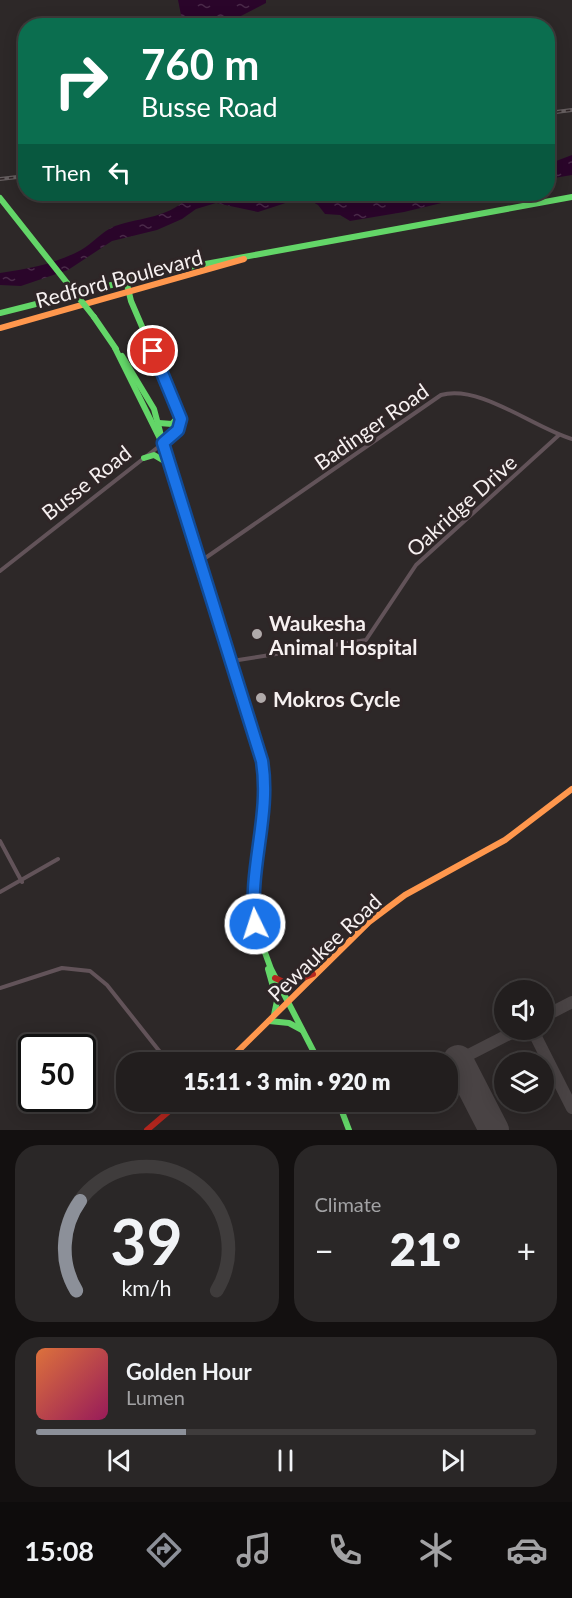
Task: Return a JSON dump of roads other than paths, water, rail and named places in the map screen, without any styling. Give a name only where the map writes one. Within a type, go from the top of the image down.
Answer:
[{"type":"main road","points":[[0,198],[94,317],[137,377],[159,423],[163,443]]},
{"type":"main road","name":"Redford Boulevard","points":[[0,313],[126,280],[572,198]]},
{"type":"main road","name":"Redford Boulevard","points":[[0,328],[128,290],[246,259]]},
{"type":"main road","points":[[126,280],[128,290],[180,415],[172,424],[159,423]]},
{"type":"main road","points":[[13,309],[17,322]]},
{"type":"main road","points":[[116,348],[163,443],[171,465],[258,743],[264,776],[264,813],[254,896],[257,933],[274,977],[314,1052]]},
{"type":"main road","name":"Busse Road","points":[[163,443],[178,430],[180,415]]},
{"type":"main road","points":[[144,458],[154,455],[171,465]]},
{"type":"main road","name":"Pewaukee Road","points":[[237,1052],[318,971],[382,912],[405,895],[505,840],[572,789]]},
{"type":"main road","points":[[268,964],[277,1004],[270,1020],[289,1023],[303,1031]]},
{"type":"main road","points":[[274,977],[288,984],[318,971]]},
{"type":"main road","points":[[147,1130],[168,1112]]},
{"type":"main road","points":[[342,1112],[349,1130]]},
{"type":"street","name":"Badinger Road","points":[[201,561],[441,395],[458,392],[476,396],[572,439]]},
{"type":"street","name":"Oakridge Drive","points":[[232,661],[366,640],[416,565],[559,435]]},
{"type":"street","name":"Busse Road","points":[[0,571],[163,443]]},
{"type":"street","points":[[0,841],[22,882]]},
{"type":"street","points":[[0,892],[22,882],[58,860]]},
{"type":"street","points":[[0,988],[62,968],[90,971],[107,985],[160,1052]]},
{"type":"water","points":[[178,0],[266,0],[266,3],[237,18],[182,18]]},
{"type":"water","points":[[572,155],[572,175],[555,178],[555,161]]},
{"type":"water","points":[[292,201],[258,212],[216,203],[196,209],[182,219],[157,230],[112,241],[68,270],[21,286],[0,285],[0,273],[31,268],[61,259],[81,250],[110,228],[156,216],[183,202]]},
{"type":"water","points":[[311,201],[450,201],[350,221],[340,215],[325,214],[318,205]]},
{"type":"railway","points":[[555,112],[572,110]]},
{"type":"railway","points":[[0,179],[18,177]]},
{"type":"place","name":"Waukesha Animal Hospital","points":[[257,634]]},
{"type":"place","name":"Mokros Cycle","points":[[261,698]]}]
